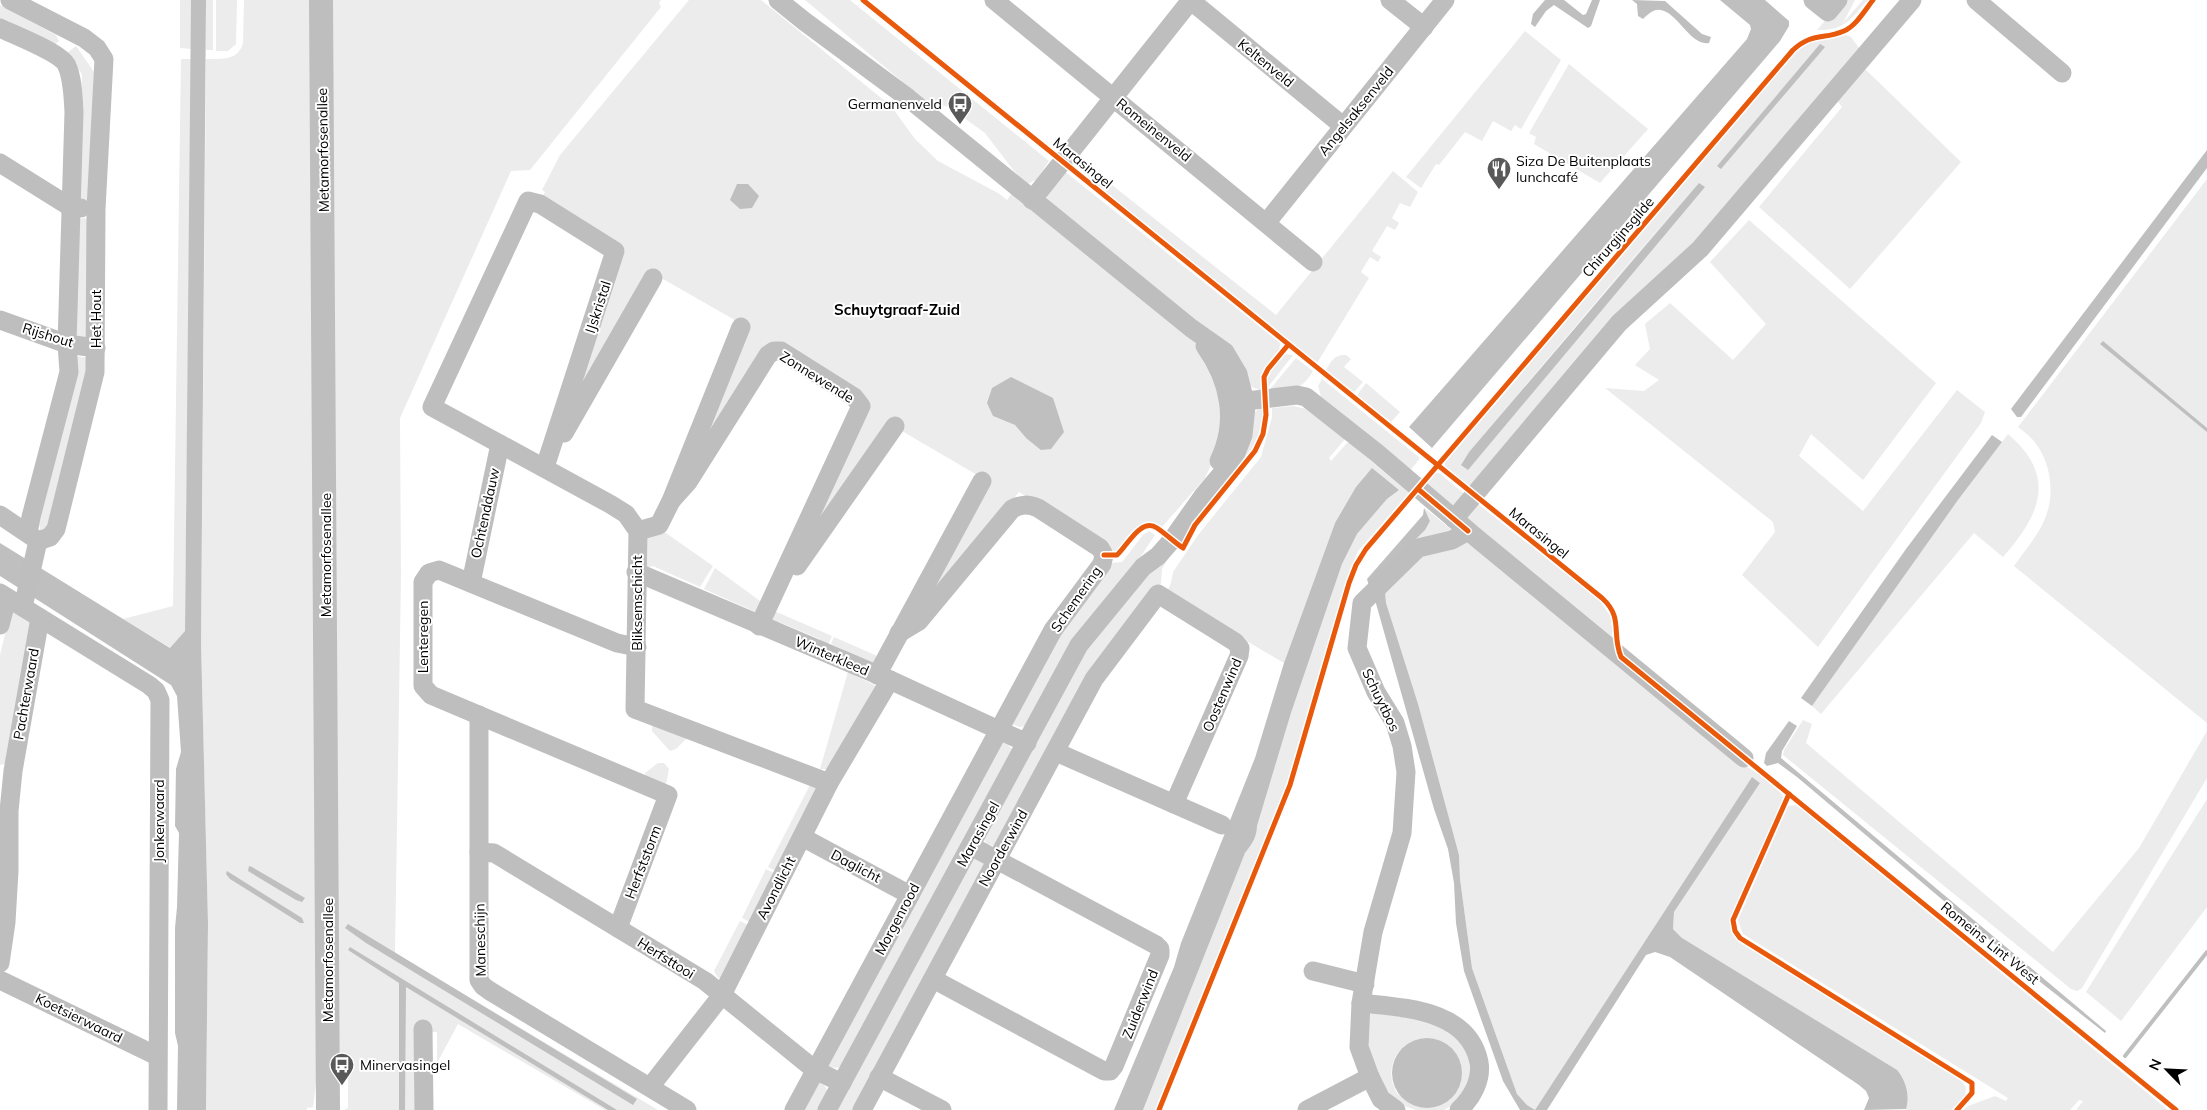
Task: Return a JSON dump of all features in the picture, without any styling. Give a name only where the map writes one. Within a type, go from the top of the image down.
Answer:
[{"type":"main road","name":"Metamorfosenallee","points":[[320,0],[324,260],[328,1110]]},
{"type":"street","name":"Het Hout","points":[[10,0],[84,38],[97,48],[104,59],[96,209],[95,372],[56,529],[50,537],[33,537]]},
{"type":"street","name":"Marasingel","points":[[778,0],[804,22],[874,72],[1191,328],[1225,352],[1238,374],[1237,402],[1243,435],[1230,464],[1172,540],[1158,556],[1143,567],[1079,645],[827,1110]]},
{"type":"street","name":"Marasingel","points":[[796,0],[874,72]]},
{"type":"street","name":"Romeinenveld","points":[[994,0],[1267,222],[1313,262]]},
{"type":"street","points":[[1032,200],[1115,98],[1190,0]]},
{"type":"street","name":"Keltenveld","points":[[1190,0],[1343,126]]},
{"type":"street","points":[[1390,0],[1424,27]]},
{"type":"street","name":"Angelsaksenveld","points":[[1267,222],[1445,0]]},
{"type":"street","points":[[1813,0],[1828,12],[1838,0]]},
{"type":"street","points":[[1461,525],[1619,323],[1700,250],[1912,0]]},
{"type":"street","points":[[1976,0],[2062,73]]},
{"type":"street","name":"Het Hout","points":[[0,28],[56,56],[67,64],[72,82],[74,112],[67,344],[69,372],[30,517],[34,560],[14,598]]},
{"type":"street","points":[[56,56],[70,32]]},
{"type":"street","points":[[0,163],[72,208],[96,209]]},
{"type":"street","name":"IJskristal","points":[[500,444],[432,407],[528,201],[540,204],[615,251],[544,467]]},
{"type":"street","name":"IJskristal","points":[[544,467],[653,278]]},
{"type":"street","name":"Rijshout","points":[[0,320],[67,344],[96,348]]},
{"type":"street","name":"Zonnewende","points":[[638,531],[659,525],[671,502],[741,327]]},
{"type":"street","name":"Zonnewende","points":[[671,502],[688,482],[768,355],[774,351],[781,352],[854,397],[861,406],[760,626]]},
{"type":"street","points":[[1237,402],[1297,395],[1306,396],[1744,758]]},
{"type":"street","name":"Zonnewende","points":[[773,597],[895,426]]},
{"type":"street","points":[[500,444],[626,514],[638,531]]},
{"type":"street","name":"Ochtenddauw","points":[[471,583],[500,444]]},
{"type":"street","name":"Schemering","points":[[883,678],[900,633],[982,482]]},
{"type":"street","name":"Schemering","points":[[900,633],[918,621],[1012,508],[1029,504],[1038,508],[1100,548],[1104,555],[1102,564],[1053,630],[1000,729]]},
{"type":"street","points":[[0,516],[33,537]]},
{"type":"street","name":"Schuytbos","points":[[1396,1110],[1381,1099],[1370,1077],[1359,1047],[1361,1003],[1375,923],[1402,833],[1406,772],[1402,746],[1395,723],[1376,692],[1357,648],[1362,603],[1418,548],[1452,540],[1461,525]]},
{"type":"street","name":"Bliksemschicht","points":[[638,531],[635,709],[829,784]]},
{"type":"street","name":"Lenteregen","points":[[637,647],[617,643],[439,570],[429,573],[423,582],[423,686],[431,695],[668,795]]},
{"type":"street","name":"Winterkleed","points":[[636,572],[1000,729],[1027,743]]},
{"type":"street","name":"Noorderwind","points":[[862,1110],[1094,679],[1158,594]]},
{"type":"street","name":"Oostenwind","points":[[1158,594],[1235,642],[1240,648],[1239,656],[1174,804]]},
{"type":"street","points":[[0,625],[14,598]]},
{"type":"street","name":"Jonkerwaard","points":[[14,598],[40,618],[149,685],[156,691],[160,700],[158,1110]]},
{"type":"street","name":"Pachterwaard","points":[[0,963],[6,922],[9,871],[10,805],[6,770],[40,618]]},
{"type":"street","name":"Avondlicht","points":[[650,1087],[722,995],[883,678]]},
{"type":"street","name":"Maneschijn","points":[[480,715],[479,974],[483,986],[688,1110]]},
{"type":"street","name":"Morgenrood","points":[[794,1110],[1000,729]]},
{"type":"street","points":[[1056,752],[1222,825]]},
{"type":"street","name":"Herfststorm","points":[[618,928],[668,795]]},
{"type":"street","name":"Daglicht","points":[[802,837],[910,895]]},
{"type":"street","name":"Zuiderwind","points":[[933,979],[1104,1071],[1110,1071],[1114,1066],[1160,954],[1160,949],[971,846]]},
{"type":"street","name":"Herfsttooi","points":[[479,852],[494,853],[705,981],[815,1070],[842,1083]]},
{"type":"street","points":[[1313,971],[1365,984]]},
{"type":"street","name":"Koetsierwaard","points":[[0,980],[157,1056]]},
{"type":"street","points":[[1361,1003],[1407,1009],[1438,1016],[1451,1022],[1468,1037],[1476,1051],[1480,1076],[1471,1096],[1459,1110]]},
{"type":"street","points":[[423,1029],[424,1110]]},
{"type":"street","points":[[880,1077],[942,1110]]},
{"type":"street","points":[[1307,1110],[1370,1077]]},
{"type":"shaded area","points":[[180,0],[191,0],[191,49],[180,48]]},
{"type":"shaded area","points":[[191,0],[206,0],[201,642],[208,923],[206,1110],[177,1110],[178,1046],[175,1033],[175,928],[179,833],[175,826],[176,769],[181,752],[177,696],[171,685],[0,576],[0,543],[170,648],[185,631]]},
{"type":"shaded area","points":[[206,0],[213,0],[213,50],[206,50]]},
{"type":"shaded area","points":[[216,0],[237,0],[236,44],[228,51],[216,51]]},
{"type":"shaded area","points":[[244,0],[312,0],[319,1058],[313,1107],[307,1108],[307,1110],[206,1110],[208,923],[201,642],[206,59],[229,58],[241,49],[243,43]]},
{"type":"shaded area","points":[[328,0],[661,0],[659,3],[661,7],[530,170],[511,171],[400,418],[401,575],[395,953],[658,1110],[605,1110],[458,1024],[437,1063],[437,1032],[428,1032],[419,1110],[344,1110],[348,1108],[348,1062],[341,1061],[335,1015]]},
{"type":"shaded area","points":[[689,0],[761,0],[891,106],[915,139],[938,161],[998,193],[1007,200],[1012,193],[1189,335],[1212,364],[1225,425],[1217,452],[1205,478],[1162,527],[1154,523],[1147,523],[1135,528],[1116,552],[1019,492],[920,613],[989,482],[902,431],[804,546],[865,398],[774,341],[689,474],[747,327],[649,271],[570,408],[625,250],[545,202],[543,196],[545,192],[542,190],[560,155]],"holes":[[[993,416],[1064,432],[1026,438],[1015,425]]]},
{"type":"shaded area","points":[[805,0],[850,0],[1049,161],[1037,179],[1028,184],[1014,171],[985,133],[949,107],[924,100]]},
{"type":"shaded area","points":[[1545,0],[1564,0],[1583,15],[1586,14],[1592,0],[1600,0],[1591,26],[1588,28],[1554,5],[1546,11],[1535,27],[1531,24],[1533,14]]},
{"type":"shaded area","points":[[1632,0],[1665,1],[1702,34],[1711,37],[1709,43],[1701,42],[1694,38],[1674,18],[1661,10],[1653,11],[1643,19],[1638,16],[1637,4]]},
{"type":"shaded area","points":[[1720,0],[1765,0],[1789,21],[1789,26],[1780,41],[1432,448],[1409,427],[1747,39],[1751,29],[1750,25]]},
{"type":"shaded area","points":[[1843,0],[1855,0],[1843,23],[1863,0],[1868,0],[1852,18],[1841,26],[1817,30]]},
{"type":"shaded area","points":[[0,5],[56,35],[59,41],[53,46],[0,19]]},
{"type":"shaded area","points":[[1525,31],[1561,60],[1521,129],[1515,125],[1511,131],[1493,121],[1482,141],[1465,132],[1439,165],[1436,164],[1421,188],[1406,177]]},
{"type":"shaded area","points":[[1846,35],[1851,37],[1859,48],[1691,251],[1472,488],[1445,467],[1445,462],[1797,50],[1810,42]],"holes":[[[1695,185],[1461,464],[1469,452]]]},
{"type":"shaded area","points":[[1820,44],[1825,47],[1721,169],[1717,166]]},
{"type":"shaded area","points":[[76,46],[94,72],[89,200],[79,201],[82,74],[66,54]]},
{"type":"shaded area","points":[[181,59],[191,59],[185,631],[171,648],[123,619],[173,606]]},
{"type":"shaded area","points":[[1569,64],[1648,129],[1600,183],[1534,144],[1536,137],[1529,133]]},
{"type":"shaded area","points":[[1863,67],[1961,162],[1850,289],[1759,207],[1842,107],[1836,99]]},
{"type":"shaded area","points":[[2207,150],[2207,168],[2021,417],[2017,417],[2011,409]]},
{"type":"shaded area","points":[[1078,158],[1276,315],[1393,171],[1418,192],[1410,207],[1400,203],[1392,218],[1399,223],[1395,230],[1387,226],[1372,251],[1381,257],[1378,262],[1370,257],[1361,272],[1369,278],[1317,363],[1096,184],[1074,163]]},
{"type":"shaded area","points":[[1063,170],[1280,343],[1279,350],[1262,374],[1262,391],[1252,387],[1048,202],[1046,194]]},
{"type":"shaded area","points":[[2207,179],[2207,723],[2014,566],[2044,521],[2048,511],[2051,489],[2048,468],[2039,448],[2018,427]]},
{"type":"shaded area","points":[[1699,183],[1705,187],[1468,470],[1461,465],[1469,452]]},
{"type":"shaded area","points":[[737,184],[748,184],[759,196],[752,208],[740,209],[730,200]]},
{"type":"shaded area","points":[[85,218],[89,223],[87,336],[84,342],[77,337],[77,225],[80,219]]},
{"type":"shaded area","points":[[1749,220],[1936,383],[1863,480],[1811,434],[1799,456],[1863,511],[1957,390],[1985,412],[1981,423],[1818,647],[1742,575],[1775,532],[1773,522],[1605,388],[1644,391],[1659,380],[1635,365],[1650,349],[1645,324],[1670,303],[1733,360],[1766,324],[1710,262]]},
{"type":"shaded area","points":[[2103,341],[2207,428],[2207,432],[2100,344]]},
{"type":"shaded area","points":[[1285,354],[1293,355],[1268,387],[1268,373]]},
{"type":"shaded area","points":[[1346,355],[1351,359],[1344,367],[1363,382],[1354,392],[1326,370],[1336,357]]},
{"type":"shaded area","points":[[76,356],[88,358],[86,381],[51,526],[41,536],[38,516]]},
{"type":"shaded area","points":[[1296,358],[1313,371],[1309,378],[1296,388],[1272,391],[1271,388]]},
{"type":"shaded area","points":[[1011,377],[1053,398],[1064,432],[1051,449],[1041,450],[1026,438],[1015,425],[993,416],[987,403],[992,388]]},
{"type":"shaded area","points":[[1322,379],[1420,458],[1408,473],[1322,400],[1318,386]]},
{"type":"shaded area","points":[[1366,383],[1400,412],[1391,422],[1357,395]]},
{"type":"shaded area","points":[[1263,406],[1262,424],[1248,455],[1202,511],[1183,542],[1179,542],[1252,414]]},
{"type":"shaded area","points":[[1294,406],[1306,409],[1345,439],[1329,458],[1331,461],[1347,443],[1350,443],[1409,493],[1358,551],[1350,572],[1286,789],[1155,1110],[1143,1110],[1245,853],[1255,837],[1291,713],[1342,564],[1357,534],[1387,499],[1399,490],[1335,523],[1284,663],[1166,594],[1173,572],[1198,535],[1261,457],[1272,417],[1272,408]]},
{"type":"shaded area","points":[[2008,434],[2023,450],[2033,465],[2038,480],[2038,495],[2027,526],[2003,557],[1974,533],[1821,714],[1812,706],[1958,500]]},
{"type":"shaded area","points":[[1992,435],[2002,442],[1958,500],[1812,706],[1801,698],[1906,549]]},
{"type":"shaded area","points":[[1372,468],[1399,490],[1387,499],[1357,534],[1342,564],[1291,713],[1255,837],[1245,853],[1143,1110],[1114,1110],[1174,967],[1181,943],[1255,758],[1284,663],[1335,523],[1356,487]]},
{"type":"shaded area","points":[[1436,473],[1439,473],[1466,495],[1457,505],[1451,507],[1423,487]]},
{"type":"shaded area","points":[[1478,504],[1600,601],[1611,617],[1613,644],[1478,532],[1480,528],[1465,516]]},
{"type":"shaded area","points":[[1424,508],[1469,541],[1726,754],[1758,773],[1779,791],[1784,798],[1732,916],[1731,926],[1736,937],[1961,1080],[1966,1087],[1965,1098],[1951,1110],[1905,1110],[1682,938],[1673,929],[1674,912],[1760,783],[1752,777],[1535,1110],[1527,1105],[1517,1094],[1472,968],[1460,879],[1459,855],[1386,603],[1382,575],[1430,521]]},
{"type":"shaded area","points":[[1424,508],[1430,521],[1425,530],[1369,586],[1367,579],[1423,515]]},
{"type":"shaded area","points":[[660,529],[713,566],[700,587],[653,566],[646,568],[644,537]]},
{"type":"shaded area","points":[[1149,531],[1155,535],[1027,726],[1019,727],[1012,724],[1060,634],[1109,566],[1112,563],[1122,562],[1143,535]]},
{"type":"shaded area","points":[[1171,553],[1162,569],[1161,583],[994,846],[987,844],[984,839],[1080,657],[1147,571]]},
{"type":"shaded area","points":[[715,568],[760,601],[761,607],[758,613],[704,589]]},
{"type":"shaded area","points":[[1385,592],[1386,603],[1418,704],[1459,855],[1460,879],[1472,968],[1517,1094],[1527,1105],[1535,1110],[1520,1110],[1503,1081],[1464,971],[1456,923],[1454,883],[1448,849],[1434,809],[1375,600]]},
{"type":"shaded area","points":[[20,610],[34,622],[5,764],[0,765],[0,655],[10,613]]},
{"type":"shaded area","points":[[772,610],[832,636],[826,649],[817,644],[820,639],[779,622],[777,627],[771,620]]},
{"type":"shaded area","points":[[834,637],[882,658],[876,666],[831,644]]},
{"type":"shaded area","points":[[848,672],[876,686],[828,769],[820,769]]},
{"type":"shaded area","points":[[1803,720],[1812,724],[1806,743],[2053,952],[2139,848],[2207,731],[2207,778],[2082,988],[2077,991],[2071,989],[1783,755],[1784,750]]},
{"type":"shaded area","points":[[1789,721],[1797,726],[1782,751],[1781,758],[2106,1031],[2105,1033],[2034,977],[1797,777],[1778,763],[1767,766],[1764,763],[1766,753]]},
{"type":"shaded area","points":[[652,725],[688,737],[676,749],[670,751],[652,731]]},
{"type":"shaded area","points":[[1004,741],[1012,749],[844,1065],[837,1068],[829,1067],[826,1062],[994,747]]},
{"type":"shaded area","points":[[658,763],[664,763],[669,769],[666,785],[645,777],[645,773]]},
{"type":"shaded area","points":[[1752,777],[1760,783],[1674,912],[1673,929],[1682,938],[1897,1070],[1906,1088],[1908,1099],[1906,1109],[1864,1110],[1869,1098],[1866,1091],[1859,1085],[1670,957],[1655,952],[1646,955],[1547,1110],[1535,1110]]},
{"type":"shaded area","points":[[812,781],[819,785],[776,871],[768,867]]},
{"type":"shaded area","points":[[2207,799],[2207,907],[2121,1021],[2086,992]]},
{"type":"shaded area","points":[[1795,805],[2168,1110],[2076,1110],[2083,1101],[2079,1100],[2070,1110],[1963,1110],[1968,1106],[1995,1096],[2006,1101],[2008,1098],[1743,934],[1738,920],[1788,806]]},
{"type":"shaded area","points":[[973,858],[979,858],[985,862],[855,1110],[835,1110]]},
{"type":"shaded area","points":[[249,866],[305,898],[302,902],[296,900],[248,871]]},
{"type":"shaded area","points":[[766,869],[778,875],[750,922],[742,918]]},
{"type":"shaded area","points":[[227,871],[302,918],[304,923],[300,923],[230,879],[226,874]]},
{"type":"shaded area","points":[[740,921],[752,927],[722,978],[718,978],[714,971]]},
{"type":"shaded area","points":[[348,924],[637,1099],[633,1105],[366,943],[345,928]]},
{"type":"shaded area","points":[[350,947],[617,1110],[608,1110],[406,987],[405,1110],[399,1110],[399,983],[348,950]]},
{"type":"shaded area","points":[[1372,1013],[1433,1021],[1454,1033],[1468,1047],[1471,1068],[1471,1080],[1458,1102],[1444,1110],[1416,1110],[1407,1107],[1394,1098],[1383,1086],[1368,1051],[1368,1016]],"holes":[[[1398,1052],[1455,1052],[1461,1063],[1398,1095],[1391,1074]]]},
{"type":"shaded area","points":[[1420,1038],[1434,1038],[1447,1043],[1457,1053],[1462,1066],[1462,1080],[1457,1093],[1447,1103],[1434,1108],[1420,1108],[1407,1103],[1397,1093],[1392,1080],[1392,1066],[1397,1053],[1407,1043]]},
{"type":"shaded area","points":[[819,1082],[825,1086],[828,1093],[820,1110],[804,1110]]},
{"type":"waterway","points":[[2125,1056],[2207,952]]},
{"type":"cycle path","name":"Romeins Lint West","points":[[863,0],[1602,598],[1613,612],[1621,657],[2176,1110]]},
{"type":"cycle path","name":"Chirurgijnsgilde","points":[[1159,1110],[1290,785],[1349,583],[1356,565],[1366,549],[1793,50],[1812,38],[1837,34],[1848,29],[1873,0]]},
{"type":"cycle path","points":[[1104,555],[1117,555],[1135,534],[1145,526],[1157,528],[1183,548],[1195,525],[1255,451],[1263,434],[1266,415],[1264,377],[1268,369],[1288,345]]},
{"type":"cycle path","points":[[1418,489],[1468,531]]},
{"type":"cycle path","points":[[1789,794],[1733,920],[1735,931],[1740,938],[1972,1083],[1972,1093],[1957,1110]]},
{"type":"place","name":"Germanenveld","points":[[960,125]]},
{"type":"place","name":"Siza De Buitenplaats lunchcafé","points":[[1499,190]]},
{"type":"place","name":"Minervasingel","points":[[342,1086]]},
{"type":"district","name":"Schuytgraaf-Zuid","points":[[897,310]]}]
